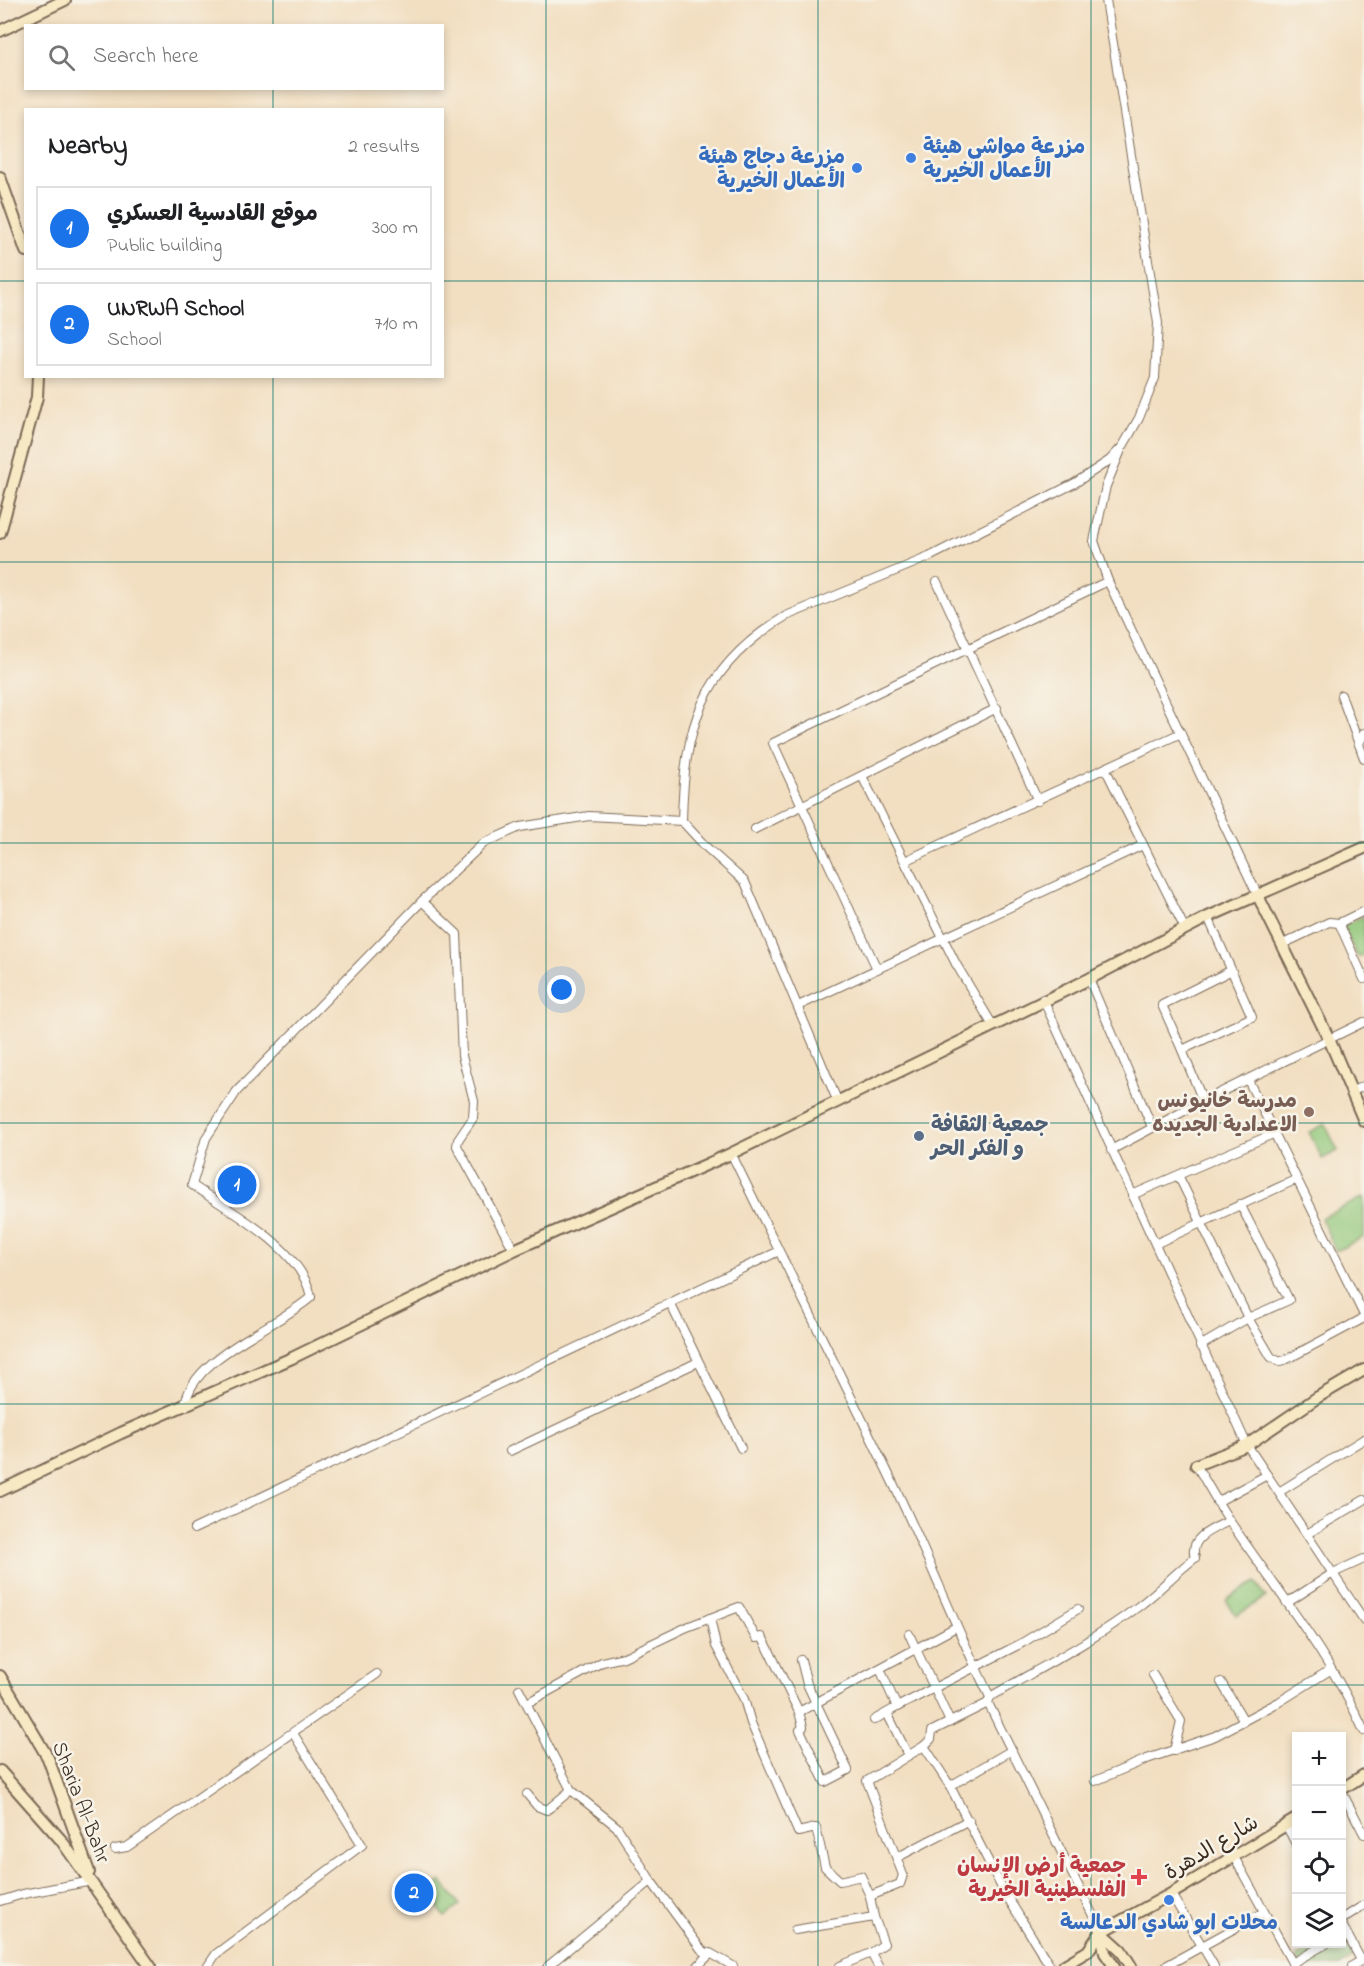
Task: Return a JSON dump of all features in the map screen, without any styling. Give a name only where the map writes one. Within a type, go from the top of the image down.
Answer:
[{"type":"street","points":[[0,31],[65,0]]},
{"type":"street","points":[[1106,0],[1158,323],[1155,378],[1139,418],[1123,446],[1106,486],[1094,541],[1108,581],[1329,1039],[1364,1121]]},
{"type":"street","points":[[0,177],[24,245]]},
{"type":"street","points":[[0,533],[38,397],[38,378]]},
{"type":"street","points":[[682,821],[686,753],[695,720],[715,677],[744,646],[786,616],[929,557],[1075,483],[1094,472],[1123,446]]},
{"type":"street","points":[[877,969],[773,743],[1108,581]]},
{"type":"street","points":[[937,582],[1038,801]]},
{"type":"street","points":[[1341,694],[1364,758]]},
{"type":"street","points":[[755,829],[997,708]]},
{"type":"street","points":[[905,861],[1180,733]]},
{"type":"street","points":[[1359,744],[1364,733]]},
{"type":"street","points":[[1106,770],[1185,929]]},
{"type":"street","points":[[862,776],[943,938],[992,1024]]},
{"type":"street","points":[[185,1407],[186,1394],[204,1368],[311,1297],[305,1277],[286,1252],[192,1185],[206,1138],[237,1090],[422,901],[484,843],[520,827],[589,816],[682,821],[706,847],[745,882],[837,1100]]},
{"type":"street","points":[[798,1006],[1143,845]]},
{"type":"street","points":[[0,1491],[121,1433],[185,1407],[292,1358],[514,1250],[731,1153],[1042,999],[1089,979],[1208,917],[1364,848]]},
{"type":"street","points":[[422,901],[457,934],[462,1056],[474,1101],[473,1118],[458,1140],[457,1146],[514,1250]]},
{"type":"street","points":[[1283,944],[1329,922],[1339,923],[1364,911]]},
{"type":"street","points":[[1182,1050],[1252,1017],[1208,917]]},
{"type":"street","points":[[1339,923],[1361,966],[1364,980]]},
{"type":"street","points":[[1203,1101],[1162,1005],[1230,971]]},
{"type":"street","points":[[1089,979],[1152,1127]]},
{"type":"street","points":[[1042,999],[1132,1195],[1157,1243],[1200,1346],[1247,1444],[1364,1620]]},
{"type":"street","points":[[1111,1150],[1203,1101],[1364,1022]]},
{"type":"street","points":[[1179,1177],[1248,1318],[1271,1358],[1280,1362],[1364,1316],[1295,1180],[1248,1080]]},
{"type":"street","points":[[1350,1092],[1364,1086]]},
{"type":"street","points":[[1132,1195],[1179,1177],[1273,1134]]},
{"type":"street","points":[[731,1153],[902,1503],[945,1595],[956,1627],[989,1700],[1101,1932],[1105,1953],[1114,1966]]},
{"type":"street","points":[[1157,1243],[1295,1180]]},
{"type":"street","points":[[1200,1346],[1248,1318],[1289,1300],[1240,1204]]},
{"type":"street","points":[[194,1529],[775,1253]]},
{"type":"street","points":[[670,1303],[741,1448]]},
{"type":"street","points":[[510,1451],[698,1362]]},
{"type":"street","points":[[1364,1370],[1247,1444],[1196,1465],[1229,1521],[1287,1603],[1330,1670],[1364,1731]]},
{"type":"street","points":[[1279,1492],[1364,1439]]},
{"type":"street","points":[[1217,1502],[1268,1475]]},
{"type":"street","points":[[1307,1534],[1364,1500]]},
{"type":"street","points":[[870,1896],[900,1884],[903,1875],[867,1781],[924,1746],[931,1739],[932,1731],[989,1700],[1099,1634],[1141,1605],[1172,1575],[1195,1558],[1195,1546],[1204,1533],[1229,1521]]},
{"type":"street","points":[[1287,1603],[1333,1573],[1364,1559]]},
{"type":"street","points":[[527,1703],[602,1662],[624,1657],[739,1607],[756,1638],[762,1637],[799,1712],[803,1727],[800,1730],[825,1782],[848,1770],[819,1704],[807,1684],[801,1660]]},
{"type":"street","points":[[874,1719],[976,1668],[1078,1609]]},
{"type":"street","points":[[710,1618],[716,1646],[744,1699],[751,1723],[798,1832],[816,1828],[825,1867],[840,1881],[861,1876],[870,1896],[874,1917],[884,1944],[871,1953],[840,1966]]},
{"type":"street","points":[[799,1712],[819,1704],[956,1627]]},
{"type":"street","points":[[909,1634],[951,1722]]},
{"type":"street","points":[[880,1669],[897,1707]]},
{"type":"street","points":[[1095,1781],[1147,1759],[1215,1736],[1330,1670]]},
{"type":"street","points":[[115,1849],[127,1847],[378,1674]]},
{"type":"street","points":[[1153,1675],[1181,1721],[1174,1751]]},
{"type":"street","name":"Sharia Al-Bahr","points":[[0,1676],[48,1758],[92,1881]]},
{"type":"street","points":[[1221,1682],[1244,1721]]},
{"type":"street","points":[[519,1689],[571,1790],[617,1827],[651,1881],[709,1955]]},
{"type":"street","points":[[887,1713],[908,1755]]},
{"type":"street","points":[[208,1966],[216,1954],[362,1845],[293,1733]]},
{"type":"street","points":[[924,1746],[969,1820],[1003,1890],[1050,1966]]},
{"type":"street","points":[[950,1786],[1012,1750]]},
{"type":"street","name":"Sharia Al-Bahr","points":[[0,1770],[61,1840],[92,1881]]},
{"type":"street","points":[[1346,1787],[1364,1775]]},
{"type":"street","points":[[527,1794],[537,1806],[547,1810],[571,1790]]},
{"type":"street","points":[[1346,1800],[1364,1834]]},
{"type":"street","points":[[898,1857],[969,1820]]},
{"type":"street","name":"شارع الدهرة","points":[[1101,1932],[1171,1894],[1292,1822]]},
{"type":"street","points":[[1286,1826],[1294,1840]]},
{"type":"street","points":[[1234,1857],[1293,1964],[1319,1948]]},
{"type":"street","points":[[0,1901],[92,1881],[150,1966]]},
{"type":"street","points":[[548,1966],[651,1881]]},
{"type":"street","points":[[1171,1894],[1214,1966]]},
{"type":"street","points":[[1346,1916],[1364,1905]]},
{"type":"street","points":[[1166,1966],[1264,1912]]},
{"type":"street","points":[[795,1930],[874,1917]]},
{"type":"street","points":[[1063,1966],[1088,1951],[1101,1932]]},
{"type":"street","points":[[1101,1932],[1121,1950],[1131,1966]]},
{"type":"street","points":[[1346,1935],[1363,1959],[1352,1966]]},
{"type":"street","points":[[698,1966],[710,1953],[733,1966]]},
{"type":"street","points":[[871,1953],[878,1966]]},
{"type":"green space","points":[[1364,916],[1364,954],[1358,957],[1342,926]]},
{"type":"green space","points":[[1325,1124],[1338,1151],[1322,1159],[1309,1132]]},
{"type":"green space","points":[[1364,1197],[1364,1237],[1336,1251],[1321,1218]]},
{"type":"green space","points":[[1256,1582],[1266,1597],[1236,1616],[1226,1600]]},
{"type":"green space","points":[[441,1881],[460,1905],[445,1917],[438,1907],[440,1906],[426,1892]]},
{"type":"green space","points":[[1346,1944],[1354,1957],[1340,1966],[1301,1966],[1297,1958],[1314,1948],[1346,1948]]},
{"type":"place","name":"مزرعة مواشي هيئة الأعمال الخيرية","points":[[911,158]]},
{"type":"place","name":"مزرعة دجاج هيئة الأعمال الخيرية","points":[[857,168]]},
{"type":"place","name":"مدرسة خانيونس الاعدادية الجديده","points":[[1309,1112]]},
{"type":"place","name":"جمعية الثقافة و الفكر الحر","points":[[919,1136]]},
{"type":"place","name":"موقع القادسية العسكري","points":[[237,1185]]},
{"type":"place","name":"جمعية أرض الإنسان الفلسطينية الخيرية","points":[[1139,1877]]},
{"type":"place","name":"UNRWA School","points":[[414,1893]]},
{"type":"place","name":"محلات ابو شادي الدعالسة","points":[[1169,1900]]}]
